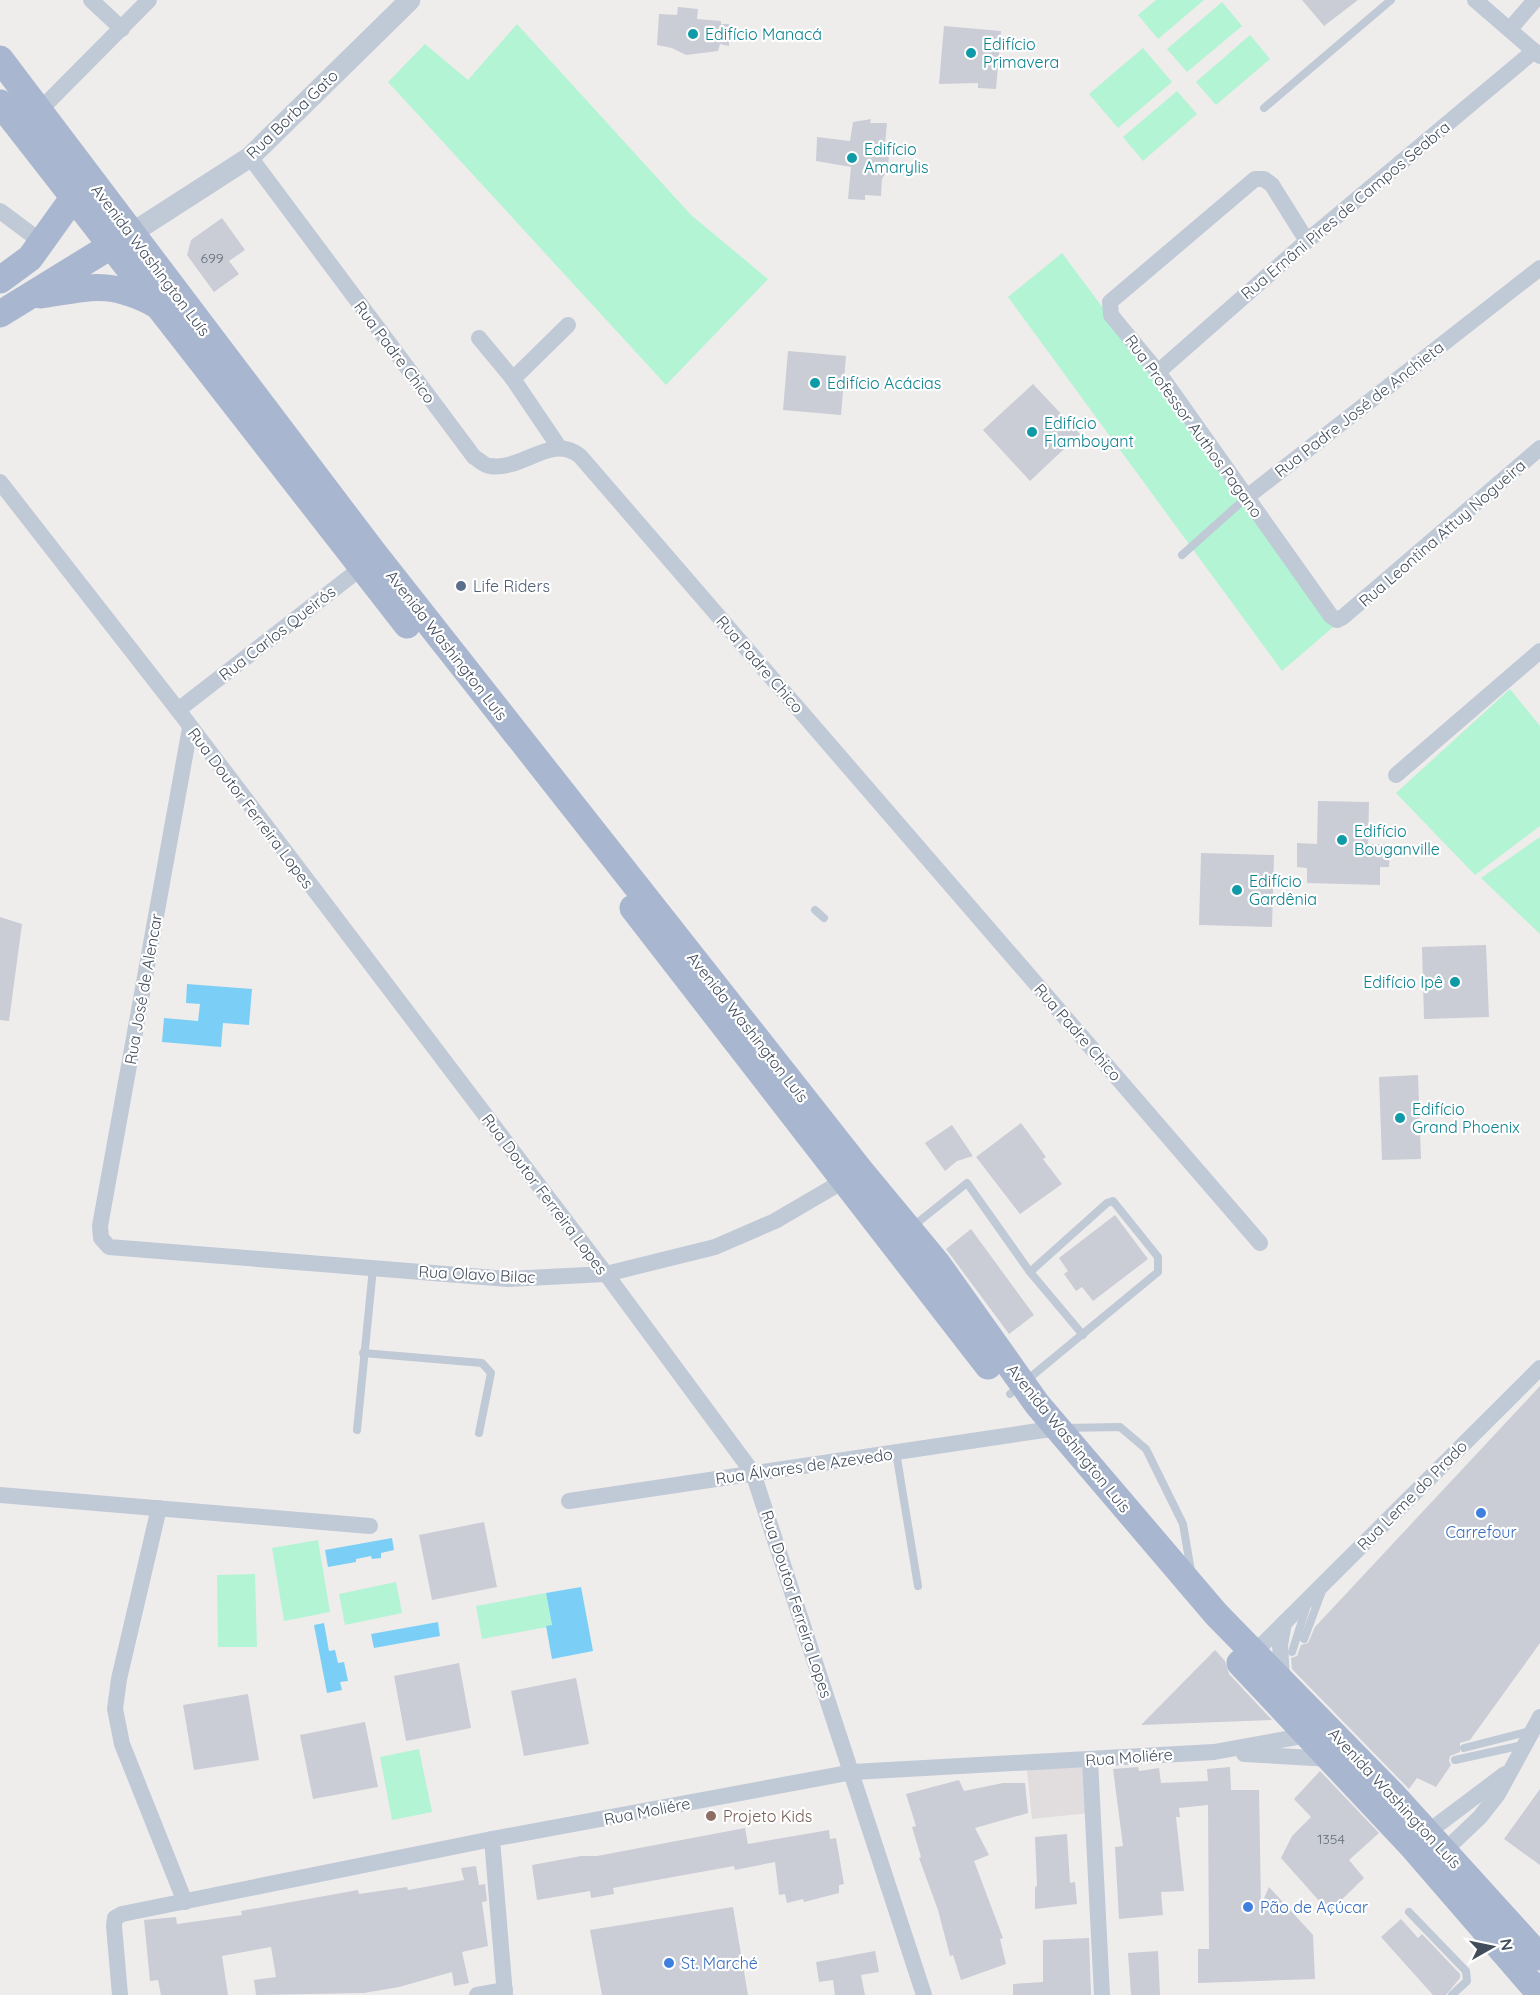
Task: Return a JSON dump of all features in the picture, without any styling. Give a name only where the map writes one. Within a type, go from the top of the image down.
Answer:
[{"type":"main road","name":"Avenida Washington Luís","points":[[0,59],[39,111],[123,239],[369,562],[587,846],[902,1236],[1048,1429],[1248,1659],[1281,1679],[1434,1849],[1540,1957]]},
{"type":"main road","name":"Avenida Washington Luís","points":[[0,103],[74,198],[123,239],[161,307],[369,562]]},
{"type":"main road","points":[[0,280],[14,271],[43,243],[74,198]]},
{"type":"main road","points":[[0,314],[123,239]]},
{"type":"main road","points":[[28,297],[81,289],[115,287],[130,291],[161,307]]},
{"type":"main road","name":"Avenida Washington Luís","points":[[1048,1429],[1193,1586],[1248,1659],[1331,1760],[1434,1849],[1540,1994]]},
{"type":"street","points":[[91,0],[122,29]]},
{"type":"street","points":[[39,111],[149,0]]},
{"type":"street","name":"Rua Borba Gato","points":[[123,239],[250,157],[410,0]]},
{"type":"street","points":[[1475,0],[1537,54]]},
{"type":"street","points":[[1510,29],[1535,0]]},
{"type":"street","name":"Rua Ernâni Pires de Campos Seabra","points":[[1158,372],[1307,241],[1537,54]]},
{"type":"street","name":"Rua Padre Chico","points":[[250,157],[474,457],[489,467],[505,466],[559,447],[570,448],[580,456],[1260,1243]]},
{"type":"street","name":"Rua Professor Authos Pagano","points":[[1307,241],[1272,185],[1264,179],[1255,179],[1110,302],[1111,315],[1158,372],[1331,616],[1337,620],[1343,617]]},
{"type":"street","points":[[0,211],[43,243]]},
{"type":"street","name":"Rua Padre José de Anchieta","points":[[1246,497],[1540,268]]},
{"type":"street","points":[[513,379],[568,325]]},
{"type":"street","points":[[479,338],[513,379],[559,447]]},
{"type":"street","name":"Rua Leontina Attuy Nogueira","points":[[1343,617],[1540,448]]},
{"type":"street","name":"Rua Doutor Ferreira Lopes","points":[[0,482],[178,710],[606,1274],[753,1473],[853,1772],[924,1995]]},
{"type":"street","name":"Rua Carlos Queirós","points":[[178,710],[369,562]]},
{"type":"street","points":[[1396,775],[1540,651]]},
{"type":"street","name":"Rua José de Alencar","points":[[109,1247],[101,1238],[100,1226],[190,728]]},
{"type":"street","name":"Rua Olavo Bilac","points":[[109,1247],[508,1279],[606,1274],[715,1247],[776,1221],[853,1175]]},
{"type":"street","name":"Rua Leme do Prado","points":[[1248,1659],[1540,1368]]},
{"type":"street","name":"Rua Álvares de Azevedo","points":[[569,1501],[1048,1429]]},
{"type":"street","points":[[0,1495],[370,1526]]},
{"type":"street","points":[[159,1508],[119,1679],[115,1709],[122,1744],[185,1902]]},
{"type":"street","points":[[1281,1679],[1280,1645],[1284,1623]]},
{"type":"street","points":[[1434,1849],[1480,1816],[1498,1794],[1526,1738],[1540,1717]]},
{"type":"street","name":"Rua Moliére","points":[[120,1995],[114,1926],[115,1918],[122,1914],[492,1839],[853,1772],[1214,1752],[1309,1735]]},
{"type":"street","name":"Rua Moliére","points":[[1214,1752],[1331,1760]]},
{"type":"street","points":[[1090,1760],[1102,1995]]},
{"type":"street","points":[[1434,1849],[1511,1770]]},
{"type":"street","points":[[477,1995],[505,1992],[492,1839]]},
{"type":"lane","points":[[1264,108],[1391,0]]},
{"type":"lane","name":"Rua Padre José de Anchieta","points":[[1182,555],[1246,497]]},
{"type":"lane","points":[[815,910],[824,918]]},
{"type":"lane","points":[[902,1236],[967,1184],[1030,1272],[1083,1335]]},
{"type":"lane","points":[[1016,1389],[1158,1272],[1158,1257],[1113,1201],[1107,1203],[1030,1272]]},
{"type":"lane","points":[[357,1430],[373,1268]]},
{"type":"lane","points":[[363,1353],[482,1363],[491,1373],[478,1432]]},
{"type":"lane","points":[[1048,1429],[1120,1427],[1146,1449],[1184,1524],[1193,1586]]},
{"type":"lane","points":[[896,1452],[918,1586]]},
{"type":"lane","points":[[1304,1639],[1326,1580]]},
{"type":"lane","points":[[1292,1652],[1310,1596]]},
{"type":"lane","points":[[1464,1748],[1526,1738]]},
{"type":"lane","points":[[1455,1760],[1526,1738]]},
{"type":"lane","points":[[1408,1912],[1466,1971],[1467,1982],[1452,1995]]},
{"type":"shaded area","points":[[1086,1763],[1089,1813],[1032,1819],[1027,1770]]},
{"type":"green space","points":[[1156,0],[1204,0],[1158,39],[1138,15]]},
{"type":"green space","points":[[1222,2],[1242,26],[1187,72],[1167,49]]},
{"type":"green space","points":[[517,24],[691,215],[768,279],[666,385],[388,82],[425,44],[468,80]]},
{"type":"green space","points":[[1250,35],[1270,59],[1216,105],[1196,82]]},
{"type":"green space","points":[[1143,48],[1172,82],[1118,128],[1089,94]]},
{"type":"green space","points":[[1177,91],[1197,114],[1143,161],[1123,137]]},
{"type":"green space","points":[[1062,253],[1338,623],[1282,671],[1008,297]]},
{"type":"green space","points":[[1510,689],[1540,726],[1540,826],[1475,875],[1396,793]]},
{"type":"green space","points":[[1540,837],[1540,934],[1481,878]]},
{"type":"green space","points":[[318,1540],[330,1612],[284,1621],[272,1548]]},
{"type":"green space","points":[[255,1574],[257,1647],[218,1647],[217,1575]]},
{"type":"green space","points":[[396,1582],[402,1613],[345,1625],[339,1594]]},
{"type":"green space","points":[[546,1593],[552,1626],[482,1639],[476,1606]]},
{"type":"green space","points":[[419,1749],[432,1812],[392,1820],[380,1757]]},
{"type":"water","points":[[187,984],[252,989],[249,1025],[223,1023],[221,1047],[162,1042],[164,1018],[198,1021],[200,1004],[186,1003]]},
{"type":"water","points":[[392,1538],[394,1550],[381,1553],[381,1558],[372,1559],[371,1556],[356,1559],[356,1562],[328,1567],[325,1550]]},
{"type":"water","points":[[581,1587],[593,1651],[552,1659],[546,1626],[552,1625],[546,1593]]},
{"type":"water","points":[[438,1622],[440,1636],[374,1648],[371,1634]]},
{"type":"water","points":[[324,1623],[329,1651],[335,1650],[338,1663],[344,1662],[348,1681],[340,1682],[342,1690],[327,1693],[314,1625]]},
{"type":"building","points":[[1302,0],[1358,0],[1324,26]]},
{"type":"building","name":"Edifício Manacá","points":[[678,7],[698,9],[697,19],[729,24],[729,46],[720,44],[718,51],[686,55],[672,48],[657,45],[659,14],[677,15]]},
{"type":"building","name":"Edifício Primavera","points":[[944,26],[1001,31],[996,89],[978,88],[978,83],[939,84]]},
{"type":"building","name":"Edifício Amarylis","points":[[871,119],[870,123],[887,123],[885,144],[889,157],[887,171],[882,179],[881,196],[865,195],[865,200],[848,199],[851,167],[816,161],[817,137],[850,141],[853,122]]},
{"type":"building","points":[[222,218],[245,250],[229,261],[239,274],[214,292],[187,255],[191,240]]},
{"type":"building","name":"Edifício Acácias","points":[[788,351],[846,356],[841,415],[783,410]]},
{"type":"building","name":"Edifício Flamboyant","points":[[1033,384],[1080,434],[1030,481],[983,430]]},
{"type":"building","name":"Edifício Bouganville","points":[[1318,801],[1369,802],[1368,844],[1390,844],[1389,867],[1380,867],[1380,885],[1307,883],[1307,868],[1297,867],[1297,843],[1317,844]]},
{"type":"building","name":"Edifício Gardênia","points":[[1201,853],[1274,855],[1272,927],[1199,925]]},
{"type":"building","points":[[0,917],[22,924],[9,1021],[0,1020]]},
{"type":"building","name":"Edifício Ipê","points":[[1486,945],[1489,1017],[1424,1019],[1422,947]]},
{"type":"building","name":"Edifício Grand Phoenix","points":[[1418,1075],[1421,1159],[1382,1160],[1379,1077]]},
{"type":"building","points":[[1021,1123],[1046,1157],[1043,1159],[1062,1184],[1020,1214],[976,1157]]},
{"type":"building","points":[[952,1125],[973,1156],[957,1161],[945,1171],[925,1143]]},
{"type":"building","points":[[1115,1215],[1148,1259],[1093,1301],[1082,1287],[1076,1291],[1064,1274],[1068,1271],[1059,1258]]},
{"type":"building","points":[[971,1229],[1034,1315],[1009,1334],[946,1249]]},
{"type":"building","name":"Carrefour","points":[[1540,1386],[1540,1643],[1470,1740],[1460,1743],[1460,1752],[1450,1756],[1451,1765],[1436,1787],[1417,1778],[1409,1789],[1292,1669],[1291,1658],[1297,1656],[1301,1645],[1308,1643],[1315,1627]]},
{"type":"building","points":[[484,1522],[497,1587],[432,1600],[419,1535]]},
{"type":"building","points":[[1215,1650],[1225,1661],[1229,1674],[1272,1720],[1141,1725]]},
{"type":"building","points":[[459,1663],[471,1728],[406,1741],[394,1676]]},
{"type":"building","points":[[576,1678],[589,1744],[524,1756],[511,1691]]},
{"type":"building","points":[[248,1694],[259,1760],[194,1770],[183,1705]]},
{"type":"building","points":[[365,1722],[378,1787],[313,1799],[300,1735]]},
{"type":"building","points":[[1138,1767],[1139,1771],[1159,1768],[1161,1783],[1208,1781],[1207,1769],[1230,1767],[1231,1790],[1259,1790],[1261,1905],[1269,1887],[1313,1935],[1315,1979],[1198,1983],[1198,1949],[1209,1949],[1208,1805],[1179,1808],[1180,1817],[1176,1817],[1184,1891],[1161,1892],[1163,1915],[1119,1919],[1115,1847],[1123,1846],[1113,1769]]},
{"type":"building","points":[[1320,1771],[1379,1833],[1349,1860],[1364,1878],[1329,1912],[1281,1858],[1292,1836],[1311,1817],[1294,1799]]},
{"type":"building","points":[[959,1780],[964,1791],[1003,1783],[1025,1783],[1028,1813],[975,1828],[989,1855],[974,1861],[1003,1938],[1000,1939],[1006,1964],[961,1980],[953,1955],[950,1956],[938,1910],[919,1858],[921,1857],[912,1827],[916,1826],[906,1794]]},
{"type":"building","points":[[1540,1789],[1540,1865],[1504,1839]]},
{"type":"building","points":[[745,1828],[748,1844],[829,1830],[830,1839],[836,1838],[844,1884],[839,1885],[839,1893],[804,1902],[803,1899],[787,1903],[785,1894],[779,1895],[775,1862],[735,1870],[734,1866],[613,1888],[614,1894],[591,1898],[590,1891],[537,1900],[532,1865],[581,1856],[597,1856]]},
{"type":"building","points":[[1067,1834],[1070,1883],[1075,1882],[1077,1904],[1035,1909],[1035,1887],[1037,1886],[1035,1837]]},
{"type":"building","points":[[476,1866],[479,1885],[485,1884],[487,1901],[482,1902],[488,1946],[462,1952],[469,1983],[454,1986],[452,1972],[399,1987],[364,1993],[256,1995],[254,1980],[276,1977],[271,1947],[222,1956],[228,1995],[161,1995],[158,1980],[150,1981],[144,1920],[176,1917],[177,1924],[242,1915],[241,1911],[358,1890],[359,1894],[407,1887],[408,1890],[464,1880],[461,1868]]},
{"type":"building","name":"St. Marché","points":[[733,1907],[748,1995],[602,1995],[590,1930]]},
{"type":"building","points":[[1401,1919],[1418,1938],[1422,1934],[1460,1974],[1460,1978],[1446,1995],[1433,1995],[1381,1937]]},
{"type":"building","points":[[1089,1938],[1091,1995],[1013,1995],[1013,1984],[1043,1982],[1043,1940]]},
{"type":"building","points":[[875,1951],[879,1972],[861,1975],[865,1995],[835,1995],[833,1980],[819,1982],[816,1962]]},
{"type":"building","points":[[1158,1951],[1160,1995],[1131,1995],[1128,1953]]},
{"type":"place","name":"Edifício Manacá","points":[[693,34]]},
{"type":"place","name":"Edifício Primavera","points":[[971,53]]},
{"type":"place","name":"Edifício Amarylis","points":[[852,158]]},
{"type":"place","name":"Edifício Acácias","points":[[815,383]]},
{"type":"place","name":"Edifício Flamboyant","points":[[1032,432]]},
{"type":"place","name":"Life Riders","points":[[461,586]]},
{"type":"place","name":"Edifício Bouganville","points":[[1342,840]]},
{"type":"place","name":"Edifício Gardênia","points":[[1237,890]]},
{"type":"place","name":"Edifício Ipê","points":[[1455,982]]},
{"type":"place","name":"Edifício Grand Phoenix","points":[[1400,1118]]},
{"type":"place","name":"Carrefour","points":[[1481,1513]]},
{"type":"place","name":"Projeto Kids","points":[[711,1816]]},
{"type":"place","name":"Pão de Açúcar","points":[[1248,1907]]},
{"type":"place","name":"St. Marché","points":[[669,1963]]}]
